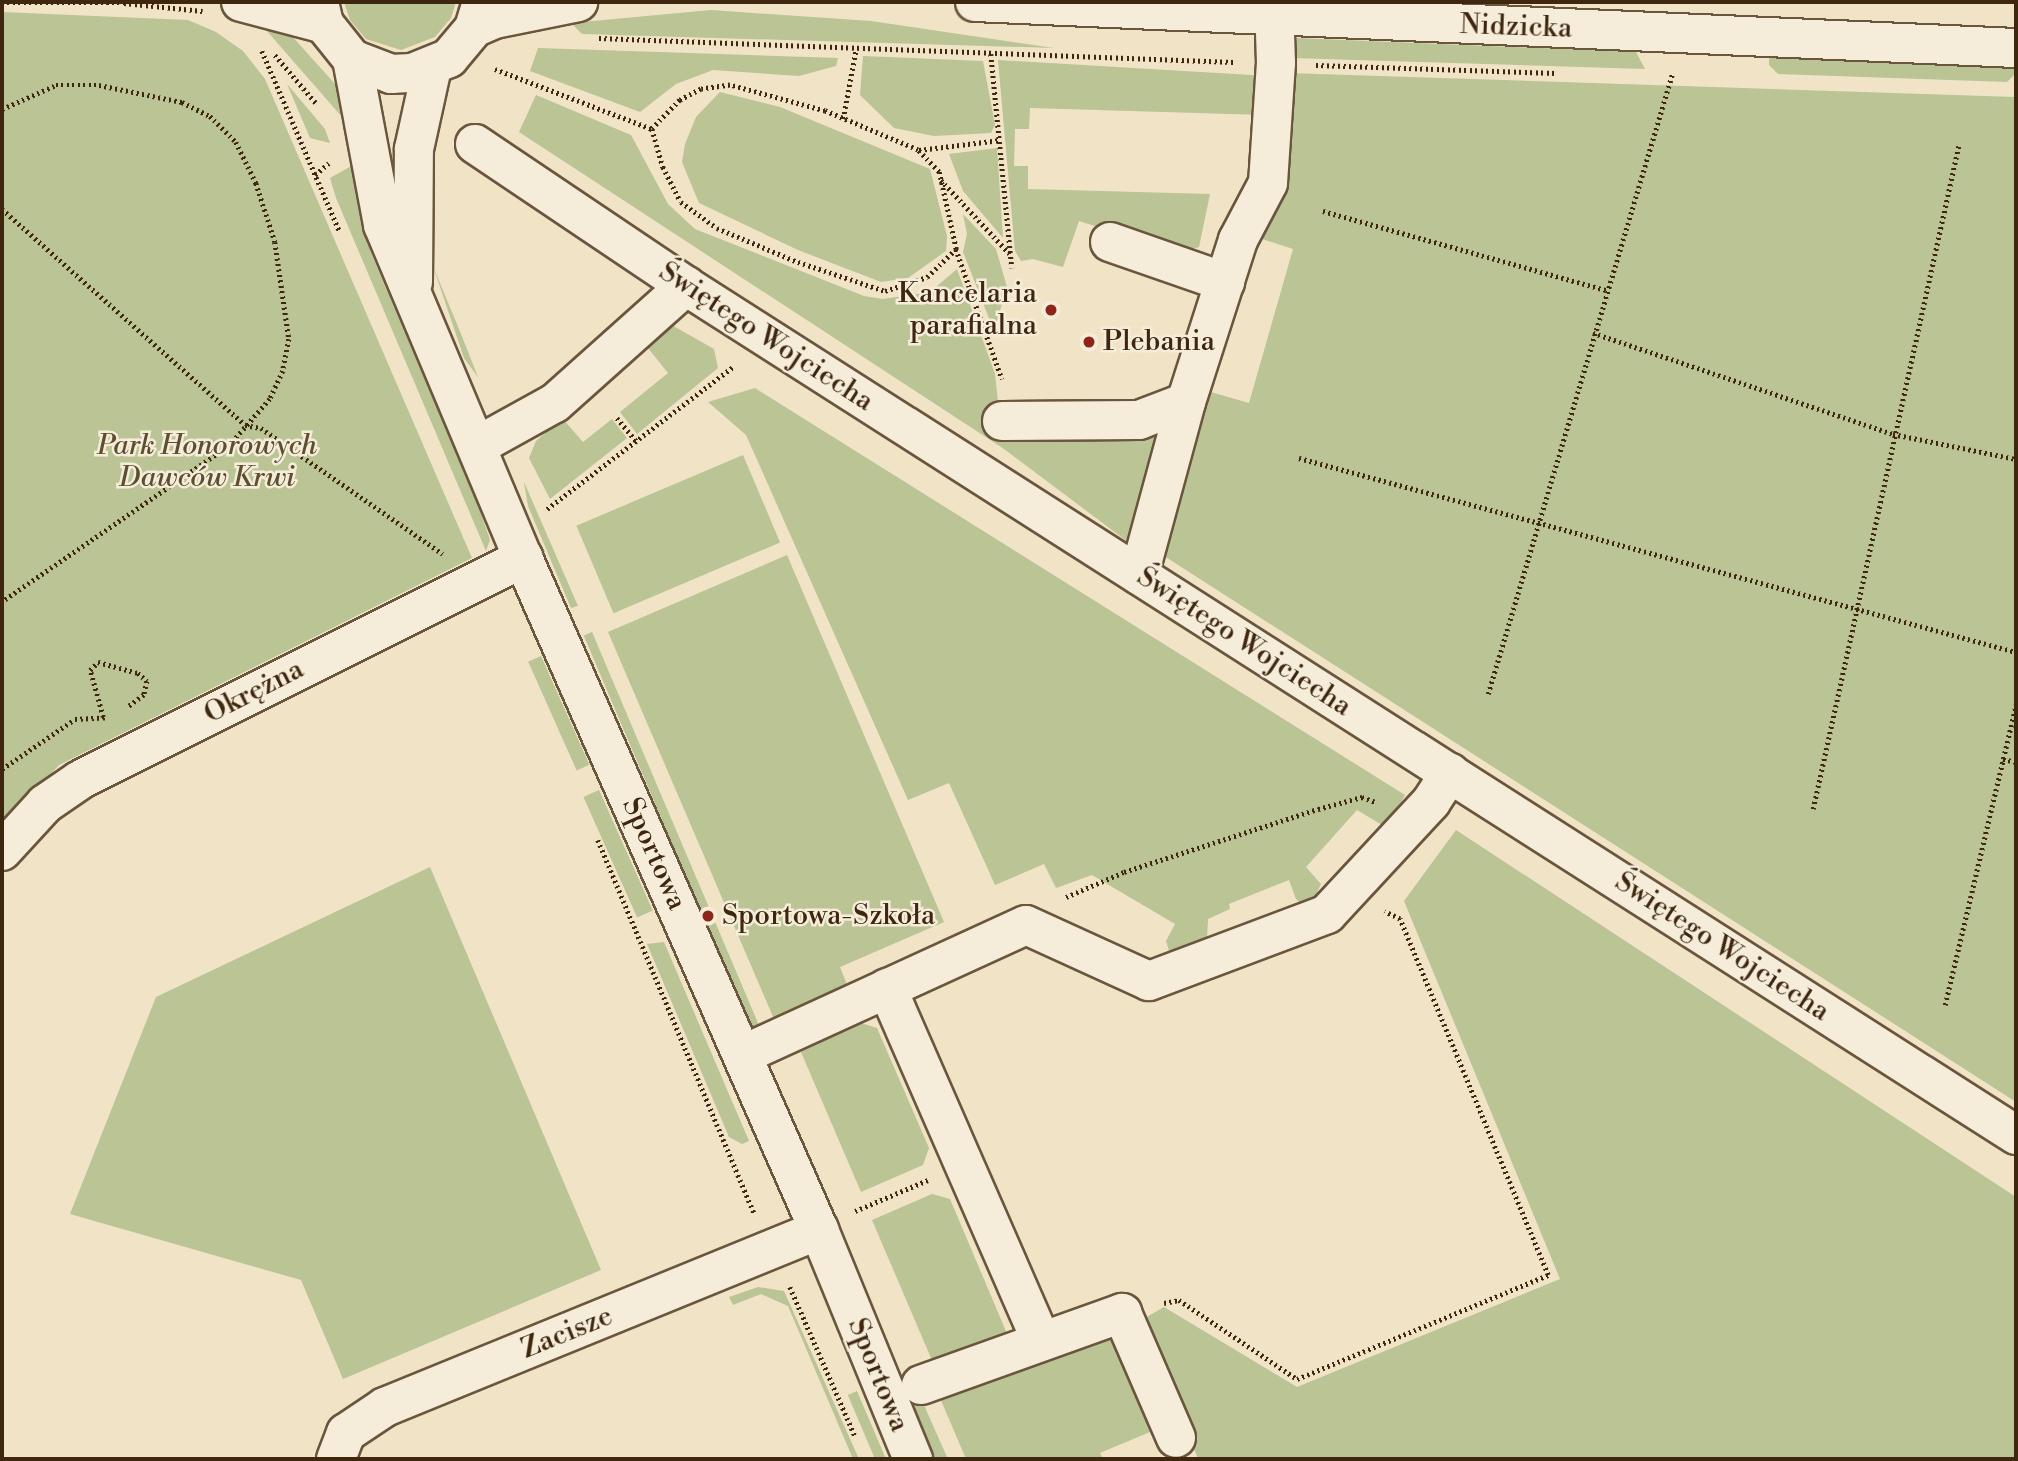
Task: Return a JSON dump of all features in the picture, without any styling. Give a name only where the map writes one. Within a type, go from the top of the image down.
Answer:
[{"type":"street","name":"Nidzicka","points":[[975,2],[1275,9],[2016,48]]},
{"type":"street","points":[[227,7],[321,13],[352,59],[391,74],[432,67],[464,45],[478,15],[494,19],[582,20]]},
{"type":"street","points":[[1139,575],[1186,402],[1238,240],[1268,183],[1276,63],[1275,9]]},
{"type":"street","name":"Sportowa","points":[[352,59],[365,111],[376,199],[523,558],[742,1055],[833,1222],[913,1459]]},
{"type":"street","points":[[412,288],[414,149],[432,67]]},
{"type":"street","name":"Świętego Wojciecha","points":[[475,145],[687,286],[2016,1135]]},
{"type":"street","points":[[1110,242],[1225,282]]},
{"type":"street","points":[[477,446],[555,402],[687,286]]},
{"type":"street","points":[[1012,421],[1139,420],[1186,402]]},
{"type":"street","name":"Okrężna","points":[[2,852],[45,804],[80,780],[486,574],[523,558]]},
{"type":"street","points":[[742,1055],[1026,925],[1149,981],[1327,914],[1415,818],[1450,774]]},
{"type":"street","points":[[887,988],[1041,1342]]},
{"type":"street","name":"Zacisze","points":[[336,1459],[346,1433],[386,1407],[833,1222]]},
{"type":"street","points":[[921,1385],[1122,1313],[1176,1438]]},
{"type":"path","points":[[2,4],[124,3],[227,7]]},
{"type":"path","points":[[582,20],[856,49],[1562,73]]},
{"type":"path","points":[[843,119],[856,49]]},
{"type":"path","points":[[991,54],[1012,268]]},
{"type":"path","points":[[486,77],[499,61]]},
{"type":"path","points":[[494,69],[652,130]]},
{"type":"path","points":[[1488,694],[1536,523],[1672,75],[1658,74]]},
{"type":"path","points":[[2,109],[56,85],[99,85],[182,102],[210,116],[236,142],[256,183],[275,242],[289,339],[283,371],[270,399],[244,425],[229,446],[2,601]]},
{"type":"path","points":[[652,130],[680,100],[701,89],[730,85],[843,119],[918,150],[1011,255]]},
{"type":"path","points":[[652,130],[663,167],[681,202],[717,228],[798,262],[885,291],[926,277],[956,248]]},
{"type":"path","points":[[918,150],[1000,140]]},
{"type":"path","points":[[1813,809],[1893,434],[1959,144]]},
{"type":"path","points":[[941,179],[956,248],[992,343],[995,365],[1012,421]]},
{"type":"path","points":[[2,209],[244,425],[261,428],[449,558],[486,574]]},
{"type":"path","points":[[1323,211],[1606,290]]},
{"type":"path","points":[[1594,333],[1893,434],[2016,459]]},
{"type":"path","points":[[546,510],[745,358]]},
{"type":"path","points":[[617,418],[636,441]]},
{"type":"path","points":[[1299,458],[2016,652]]},
{"type":"path","points":[[103,717],[90,670],[98,662],[138,673],[147,681],[144,695],[123,710]]},
{"type":"path","points":[[1945,1005],[2016,704]]},
{"type":"path","points":[[2,769],[75,719],[113,717]]},
{"type":"path","points":[[2003,759],[2016,762]]},
{"type":"path","points":[[1026,925],[1055,901],[1124,872],[1362,797],[1415,818]]},
{"type":"path","points":[[1122,1313],[1179,1300],[1297,1379],[1548,1275],[1400,919],[1346,893]]},
{"type":"path","points":[[833,1222],[964,1165]]},
{"type":"path","points":[[789,1285],[860,1447]]},
{"type":"green space","points":[[344,2],[456,2],[451,18],[435,37],[401,50],[366,39],[350,20]]},
{"type":"green space","points":[[711,10],[871,21],[1054,48],[582,34],[571,23]]},
{"type":"green space","name":"Park Honorowych Dawców Krwi","points":[[2,12],[188,20],[216,32],[243,51],[265,79],[472,558],[59,765],[2,827]]},
{"type":"green space","points":[[253,15],[290,34],[345,95],[356,133]]},
{"type":"green space","points":[[1297,38],[1636,52],[1645,69],[1291,58]]},
{"type":"green space","points":[[538,48],[838,58],[836,66],[799,76],[713,70],[676,84],[640,112],[530,71]]},
{"type":"green space","points":[[1769,54],[2016,65],[2016,73],[2007,82],[1778,74],[1769,65]]},
{"type":"green space","points":[[863,56],[983,61],[995,125],[991,133],[934,136],[894,128],[860,95]]},
{"type":"green space","points":[[998,60],[1268,76],[1264,115],[1030,108],[1029,129],[1015,129],[1014,166],[1028,166],[1028,189],[1210,194],[1199,247],[1181,252],[1116,223],[1114,232],[1079,221],[1063,267],[1033,259],[1021,261],[1015,251]]},
{"type":"green space","points":[[1287,73],[2016,97],[2016,1102],[1161,554],[1204,390],[1249,403],[1293,249],[1259,238]]},
{"type":"green space","points":[[287,84],[325,129],[330,143],[310,138]]},
{"type":"green space","points":[[720,92],[780,107],[930,169],[947,236],[946,251],[908,278],[881,282],[798,250],[699,203],[682,162],[685,144],[696,117]]},
{"type":"green space","points":[[536,95],[631,135],[668,204],[695,229],[864,296],[883,299],[930,292],[957,269],[995,374],[1001,430],[1163,422],[1136,548],[1004,449],[519,132]]},
{"type":"green space","points":[[997,148],[1003,238],[963,191],[949,154]]},
{"type":"green space","points":[[355,164],[357,201],[371,253],[478,505],[490,540],[486,551],[336,198],[330,178]]},
{"type":"green space","points":[[963,214],[996,249],[1007,287],[994,331],[963,252],[967,234]]},
{"type":"green space","points":[[433,266],[461,334],[478,377],[464,358]]},
{"type":"green space","points":[[663,320],[714,349],[718,368],[637,434],[620,412],[668,373],[648,348]]},
{"type":"green space","points":[[755,388],[1405,795],[1387,828],[1357,810],[1306,867],[1321,884],[1313,901],[1302,904],[1296,899],[1289,880],[1229,904],[1230,909],[1208,919],[1207,940],[1171,957],[1166,941],[1175,924],[1092,875],[1056,888],[1044,864],[995,885],[949,783],[908,800],[746,435],[708,402]]},
{"type":"green space","points":[[562,418],[583,442],[612,419],[627,438],[550,499],[529,458],[536,441]]},
{"type":"green space","points":[[743,455],[780,542],[614,613],[576,526]]},
{"type":"green space","points":[[524,482],[578,606],[571,608],[528,506]]},
{"type":"green space","points":[[787,555],[944,922],[840,967],[850,992],[777,1026],[608,632]]},
{"type":"green space","points":[[592,632],[762,1031],[753,1035],[584,636]]},
{"type":"green space","points":[[541,656],[589,765],[577,770],[528,662]]},
{"type":"green space","points":[[599,790],[653,911],[637,918],[583,797]]},
{"type":"green space","points":[[1456,830],[2016,1197],[2016,1459],[1198,1459],[1145,1318],[1164,1307],[1297,1387],[1560,1279],[1404,901]]},
{"type":"green space","points":[[430,867],[601,1270],[343,1379],[301,1280],[70,1214],[156,997]]},
{"type":"green space","points":[[664,942],[749,1141],[742,1144],[729,1137],[647,944]]},
{"type":"green space","points":[[861,1023],[877,1028],[929,1148],[923,1165],[861,1192],[801,1052]]},
{"type":"green space","points":[[932,1194],[950,1199],[1008,1336],[934,1365],[872,1220]]},
{"type":"green space","points":[[758,1287],[784,1291],[859,1459],[853,1459],[788,1306],[761,1294],[733,1305],[729,1297]]},
{"type":"green space","points":[[1118,1334],[1157,1429],[1100,1453],[1103,1459],[966,1459],[937,1391]]},
{"type":"green space","points":[[857,1391],[886,1459],[875,1459],[848,1395]]},
{"type":"green space","points":[[923,1403],[948,1459],[936,1459],[913,1407]]},
{"type":"place","name":"Kancelaria parafialna","points":[[1051,310]]},
{"type":"place","name":"Plebania","points":[[1089,342]]},
{"type":"place","name":"Sportowa-Szkoła","points":[[708,916]]}]
